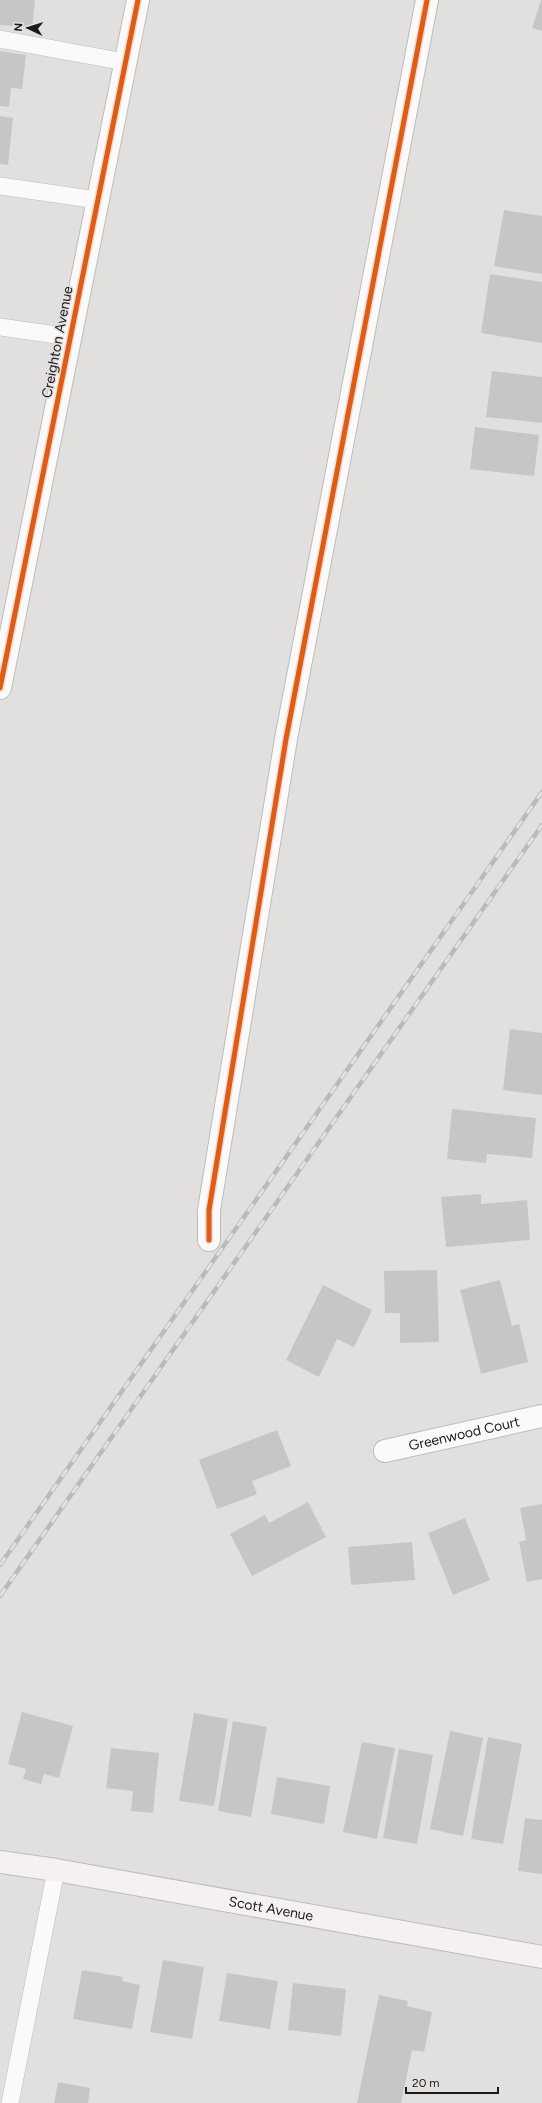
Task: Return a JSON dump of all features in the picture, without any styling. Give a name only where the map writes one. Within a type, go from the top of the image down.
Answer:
[{"type":"street","name":"Creighton Avenue","points":[[0,688],[138,0]]},
{"type":"street","points":[[210,1240],[210,1210],[286,739],[427,0]]},
{"type":"street","name":"Greenwood Court","points":[[386,1451],[542,1416]]},
{"type":"street","name":"Scott Avenue","points":[[0,1862],[56,1870],[542,1957]]},
{"type":"lane","points":[[0,39],[125,62]]},
{"type":"lane","points":[[0,186],[98,200]]},
{"type":"lane","points":[[0,327],[70,337]]},
{"type":"lane","points":[[10,2103],[56,1870]]},
{"type":"building","points":[[0,0],[35,0],[32,28],[0,25]]},
{"type":"building","points":[[542,0],[542,31],[532,28]]},
{"type":"building","points":[[0,51],[26,55],[22,89],[11,88],[9,107],[0,106]]},
{"type":"building","points":[[0,116],[13,118],[8,165],[0,164]]},
{"type":"building","points":[[504,210],[542,216],[542,274],[494,266]]},
{"type":"building","points":[[490,274],[542,282],[542,343],[481,333]]},
{"type":"building","points":[[492,371],[542,377],[542,423],[486,417]]},
{"type":"building","points":[[475,427],[539,435],[534,476],[470,469]]},
{"type":"building","points":[[510,1029],[542,1033],[542,1095],[503,1090]]},
{"type":"building","points":[[452,1109],[536,1118],[532,1158],[487,1154],[486,1163],[447,1159]]},
{"type":"building","points":[[481,1194],[481,1204],[527,1200],[530,1240],[446,1247],[441,1197]]},
{"type":"building","points":[[437,1270],[439,1342],[400,1343],[400,1313],[385,1313],[384,1271]]},
{"type":"building","points":[[500,1280],[512,1326],[519,1324],[528,1362],[481,1374],[460,1290]]},
{"type":"building","points":[[323,1285],[372,1310],[354,1347],[337,1339],[319,1377],[286,1360]]},
{"type":"building","points":[[277,1430],[291,1466],[252,1481],[257,1494],[217,1509],[199,1460]]},
{"type":"building","points":[[308,1502],[326,1537],[252,1576],[230,1534],[265,1515],[269,1523]]},
{"type":"building","points":[[542,1504],[542,1579],[527,1582],[519,1542],[526,1540],[520,1508]]},
{"type":"building","points":[[465,1518],[490,1580],[453,1595],[428,1533]]},
{"type":"building","points":[[412,1542],[415,1580],[351,1585],[348,1547]]},
{"type":"building","points":[[22,1712],[73,1726],[59,1778],[44,1774],[41,1784],[23,1779],[26,1769],[8,1764]]},
{"type":"building","points":[[194,1713],[228,1719],[214,1806],[179,1801]]},
{"type":"building","points":[[233,1721],[267,1727],[251,1817],[218,1811]]},
{"type":"building","points":[[450,1731],[483,1738],[463,1836],[430,1829]]},
{"type":"building","points":[[488,1737],[522,1744],[503,1844],[471,1839]]},
{"type":"building","points":[[362,1742],[395,1748],[377,1839],[343,1832]]},
{"type":"building","points":[[111,1748],[159,1753],[153,1813],[131,1811],[133,1791],[106,1788]]},
{"type":"building","points":[[399,1749],[433,1755],[417,1844],[383,1838]]},
{"type":"building","points":[[277,1777],[330,1786],[324,1824],[271,1814]]},
{"type":"building","points":[[525,1818],[542,1820],[542,1874],[518,1871]]},
{"type":"building","points":[[163,1960],[204,1967],[192,2039],[150,2032]]},
{"type":"building","points":[[82,1970],[123,1977],[122,1981],[140,1985],[132,2029],[73,2019]]},
{"type":"building","points":[[227,1973],[278,1981],[270,2029],[219,2021]]},
{"type":"building","points":[[293,1983],[346,1989],[341,2036],[288,2030]]},
{"type":"building","points":[[379,1995],[408,2001],[407,2006],[432,2012],[424,2052],[412,2050],[401,2103],[357,2103]]},
{"type":"building","points":[[58,2082],[90,2088],[88,2103],[54,2103]]},
{"type":"railway","points":[[0,1565],[542,792]]},
{"type":"railway","points":[[0,1596],[542,825]]},
{"type":"cycle path","points":[[0,688],[138,0]]},
{"type":"cycle path","points":[[209,1240],[209,1210],[286,739],[427,0]]}]
